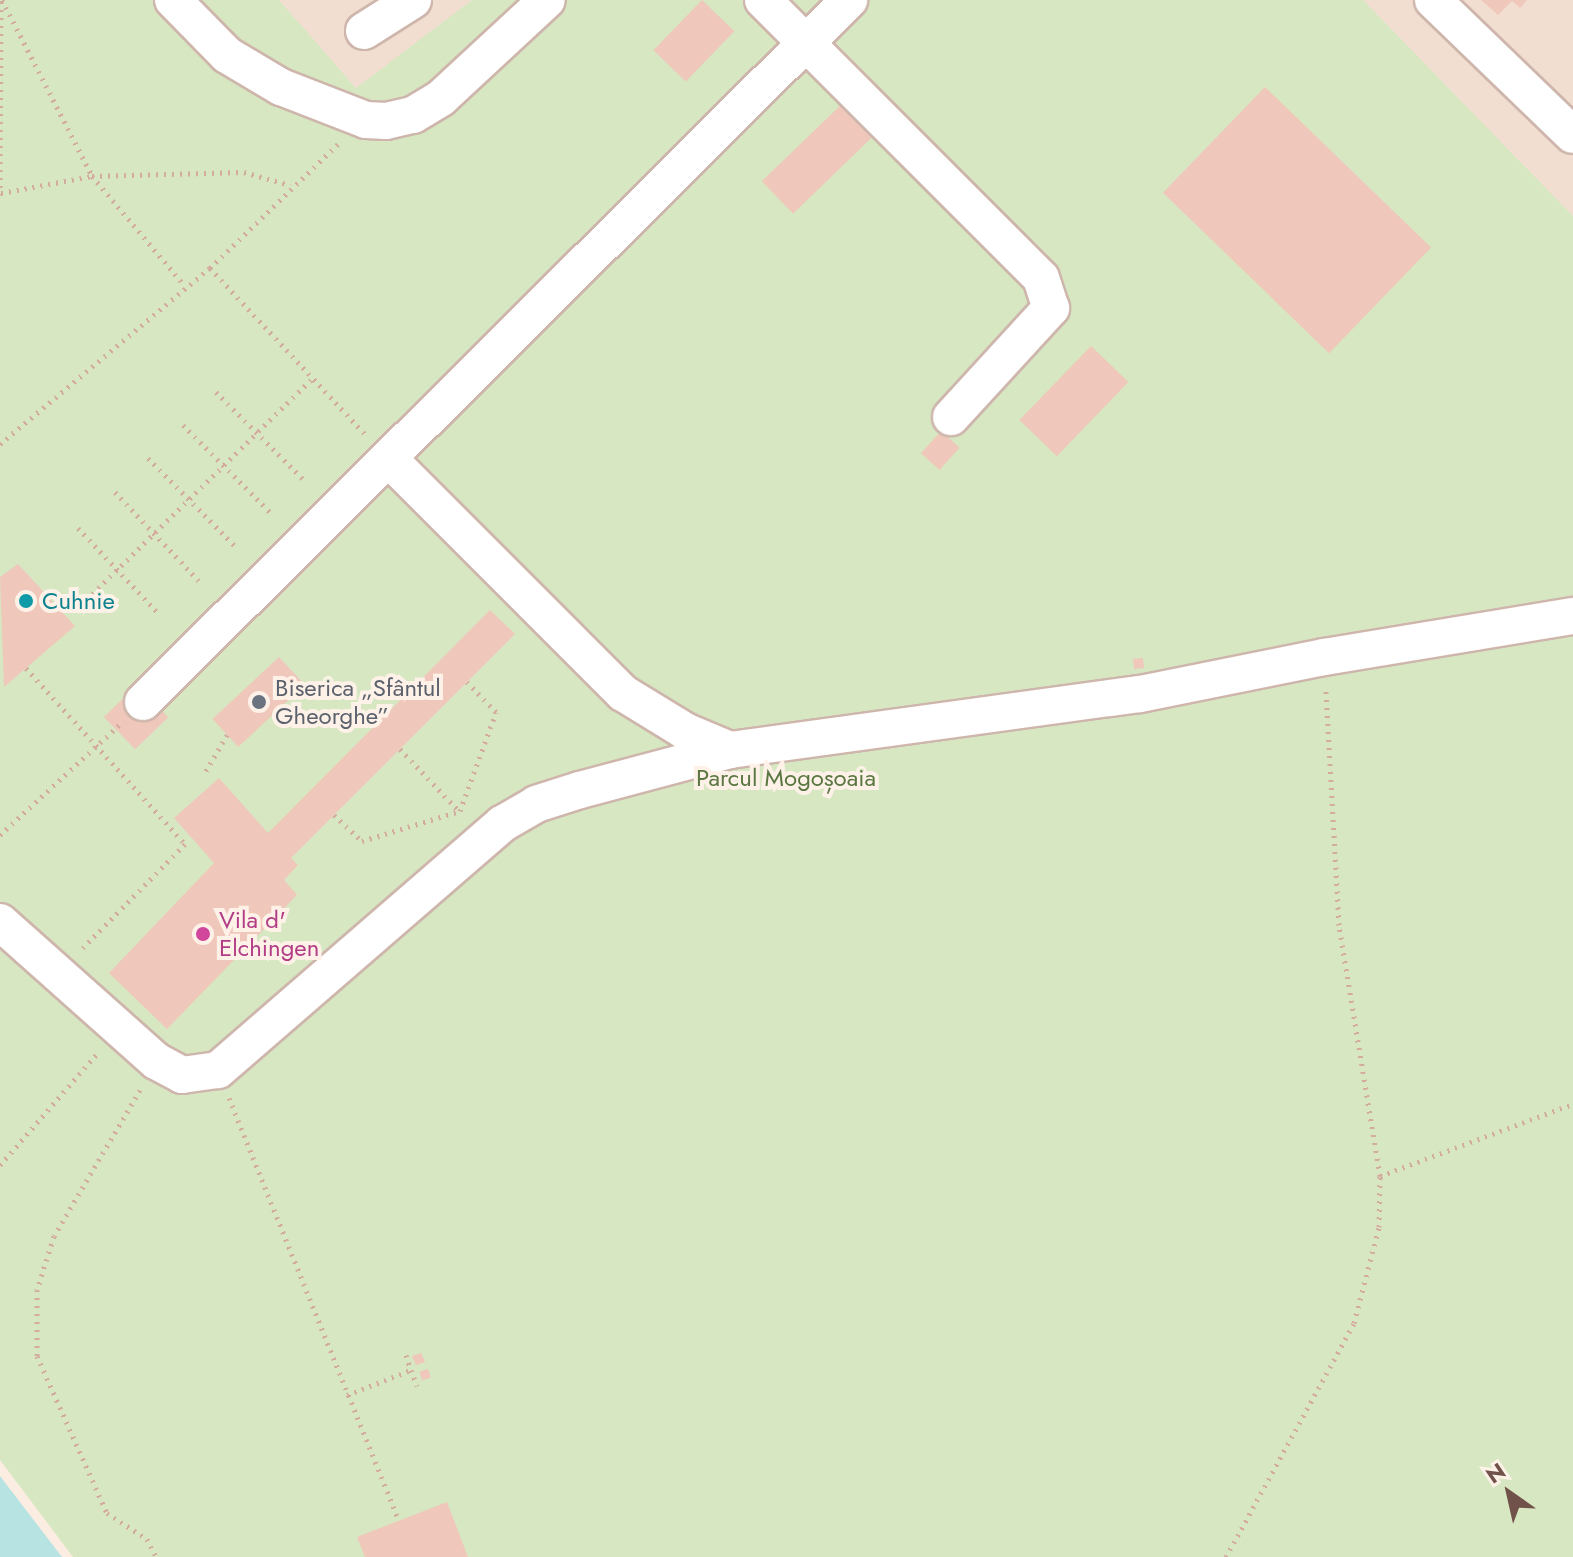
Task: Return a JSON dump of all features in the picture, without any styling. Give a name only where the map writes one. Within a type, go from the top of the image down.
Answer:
[{"type":"street","points":[[173,0],[227,55],[281,87],[366,120],[413,115],[441,98],[547,0]]},
{"type":"street","points":[[364,31],[413,0]]},
{"type":"street","points":[[763,0],[1041,278],[1051,308],[951,417]]},
{"type":"street","points":[[143,702],[391,461],[849,0]]},
{"type":"street","points":[[1433,0],[1573,135]]},
{"type":"street","points":[[391,461],[623,693],[685,731],[730,750]]},
{"type":"street","points":[[0,922],[156,1061],[182,1075],[218,1070],[486,838],[536,804],[730,750],[1140,694],[1324,657],[1573,616]]},
{"type":"path","points":[[1,0],[92,176],[184,285]]},
{"type":"path","points":[[1,0],[0,194],[92,176],[244,172],[290,185]]},
{"type":"path","points":[[0,444],[184,285],[210,268],[290,185],[366,120]]},
{"type":"path","points":[[210,268],[391,461]]},
{"type":"path","points":[[81,605],[313,378]]},
{"type":"path","points":[[216,392],[303,479]]},
{"type":"path","points":[[183,425],[270,512]]},
{"type":"path","points":[[148,458],[235,546]]},
{"type":"path","points":[[115,492],[199,581]]},
{"type":"path","points":[[78,528],[159,614]]},
{"type":"path","points":[[1226,1557],[1354,1323],[1379,1227],[1380,1176],[1339,925],[1324,657]]},
{"type":"path","points":[[26,668],[185,844],[58,973]]},
{"type":"path","points":[[460,811],[496,712],[467,682]]},
{"type":"path","points":[[0,835],[143,702]]},
{"type":"path","points":[[206,771],[227,735]]},
{"type":"path","points":[[400,749],[486,838]]},
{"type":"path","points":[[334,815],[362,841],[460,811]]},
{"type":"path","points":[[0,1165],[120,1029]]},
{"type":"path","points":[[156,1061],[54,1236],[37,1290],[37,1356],[101,1500],[107,1513],[147,1539],[156,1557]]},
{"type":"path","points":[[218,1070],[399,1520]]},
{"type":"path","points":[[1380,1176],[1573,1104]]},
{"type":"path","points":[[406,1355],[417,1386]]},
{"type":"path","points":[[347,1395],[411,1370]]},
{"type":"shaded area","points":[[255,0],[491,0],[353,112]]},
{"type":"shaded area","points":[[1342,0],[1573,0],[1573,242]]},
{"type":"green space","name":"Parcul Mogoșoaia","points":[[0,0],[279,0],[356,88],[472,0],[1363,0],[1573,216],[1573,1557],[73,1557],[0,1460]]},
{"type":"water","points":[[0,1476],[62,1557],[0,1557]]},
{"type":"building","points":[[702,0],[734,31],[686,82],[653,50]]},
{"type":"building","points":[[1481,0],[1527,0],[1520,8],[1512,1],[1498,15]]},
{"type":"building","points":[[1265,87],[1431,247],[1329,353],[1163,193]]},
{"type":"building","points":[[846,100],[877,132],[793,214],[762,181]]},
{"type":"building","points":[[1091,346],[1128,382],[1057,456],[1019,420]]},
{"type":"building","points":[[941,431],[960,448],[940,470],[921,453]]},
{"type":"building","name":"Cuhnie","points":[[18,564],[75,626],[4,687],[0,577]]},
{"type":"building","name":"Vila d' Elchingen","points":[[490,610],[515,634],[291,858],[298,865],[284,880],[297,895],[167,1029],[109,973],[214,863],[174,818],[219,778],[268,833]]},
{"type":"building","name":"Biserica „Sfântul Gheorghe”","points":[[279,657],[305,685],[238,747],[212,719]]},
{"type":"building","points":[[1143,658],[1144,668],[1134,669],[1133,659]]},
{"type":"building","points":[[137,685],[168,717],[135,749],[104,717]]},
{"type":"building","points":[[421,1353],[425,1362],[416,1365],[412,1356]]},
{"type":"building","points":[[428,1369],[431,1378],[422,1380],[419,1372]]},
{"type":"building","points":[[447,1502],[468,1557],[365,1557],[357,1537]]},
{"type":"place","name":"Cuhnie","points":[[26,601]]},
{"type":"place","name":"Biserica „Sfântul Gheorghe”","points":[[259,702]]},
{"type":"place","name":"Vila d' Elchingen","points":[[203,934]]}]
